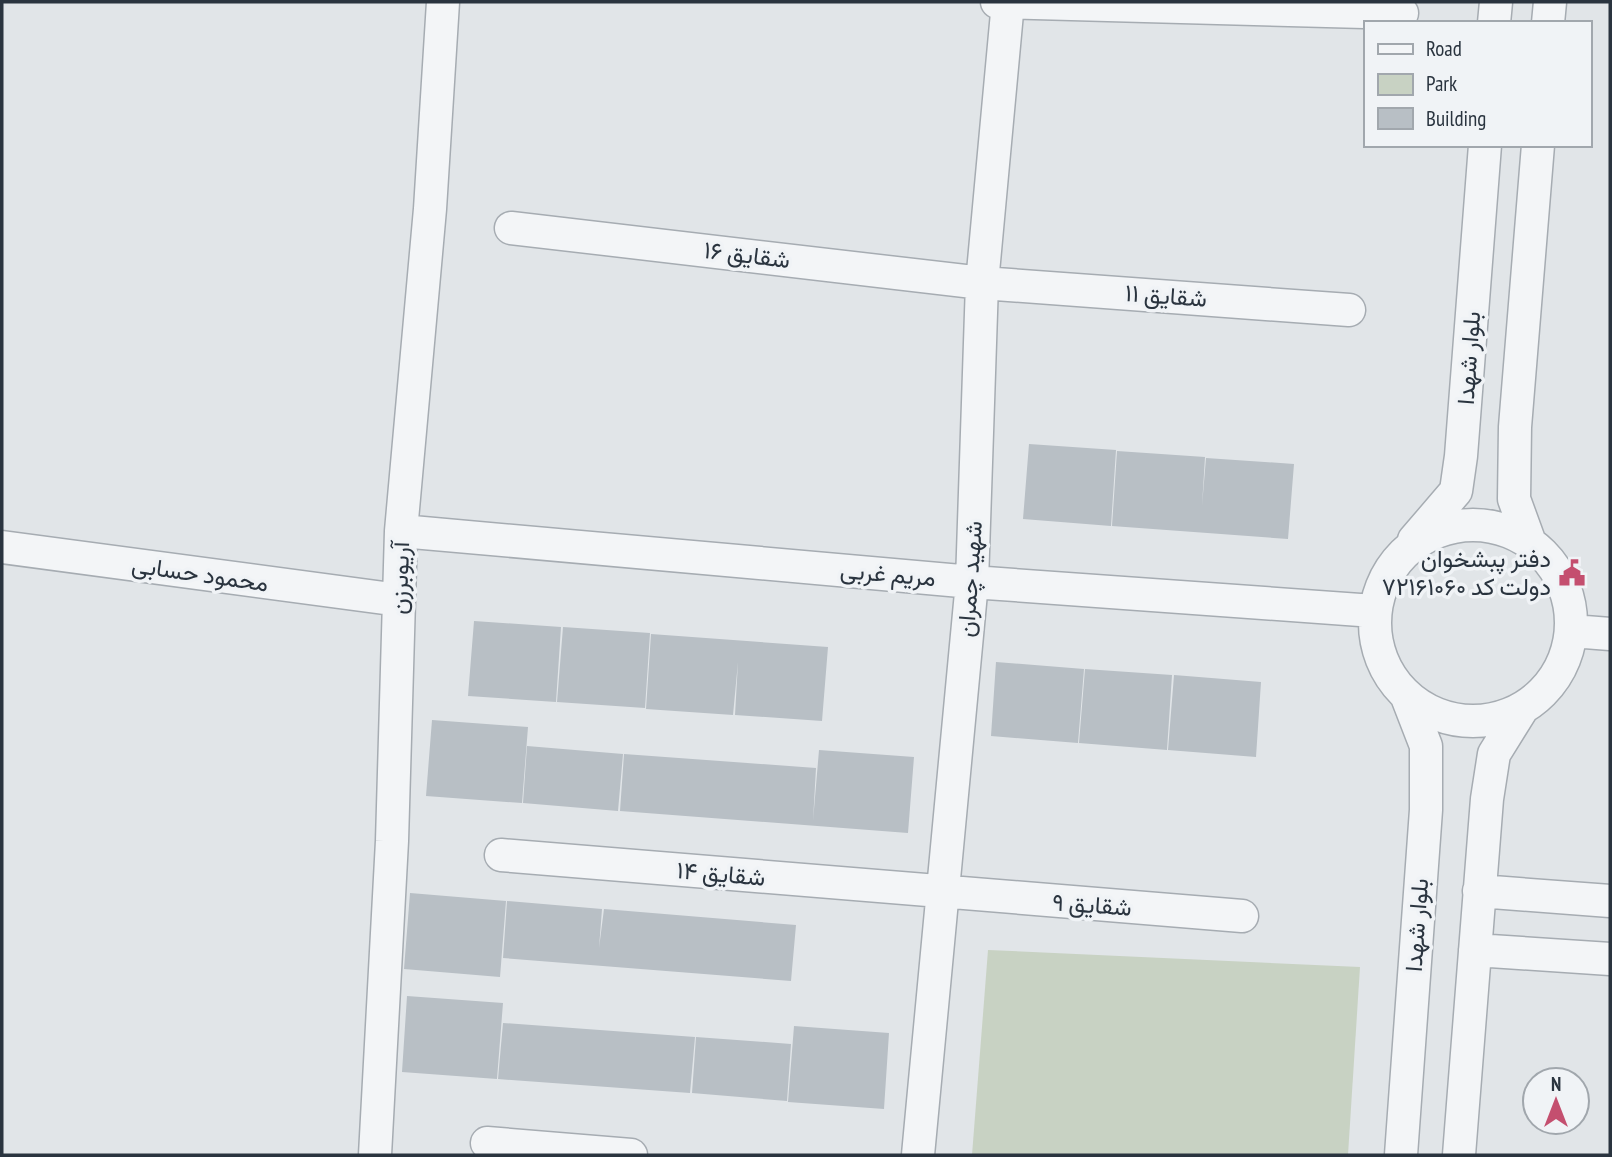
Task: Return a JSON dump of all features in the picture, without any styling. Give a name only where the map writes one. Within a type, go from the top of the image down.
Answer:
[{"type":"street","name":"آریوبرزن","points":[[375,1155],[392,841],[401,531],[430,209],[443,2]]},
{"type":"street","points":[[1004,2],[1402,13]]},
{"type":"street","name":"شهید چمران","points":[[918,1155],[972,582],[982,283],[1004,2]]},
{"type":"street","points":[[1494,21],[1496,2]]},
{"type":"street","points":[[1548,21],[1550,2]]},
{"type":"street","name":"بلوار شهدا","points":[[1405,552],[1456,491],[1485,147]]},
{"type":"street","name":"بلوار شهدا","points":[[1530,543],[1514,499],[1515,427],[1538,147]]},
{"type":"street","name":"شقایق ۱۶","points":[[511,228],[982,283]]},
{"type":"street","name":"شقایق ۱۱","points":[[982,283],[1349,310]]},
{"type":"street","points":[[1466,525],[1500,528],[1530,543],[1554,567],[1568,598],[1572,631],[1563,664],[1546,690],[1522,709],[1493,720],[1462,722],[1432,714],[1407,697],[1387,673],[1376,645],[1374,611],[1384,579],[1405,552],[1433,533],[1466,525]]},
{"type":"street","name":"مریم غربی","points":[[401,531],[972,582],[1374,611]]},
{"type":"street","name":"محمود حسابی","points":[[2,547],[399,600]]},
{"type":"street","points":[[1572,631],[1610,635]]},
{"type":"street","name":"بلوار شهدا","points":[[1401,1155],[1426,810],[1426,746],[1407,697]]},
{"type":"street","points":[[1459,1155],[1487,799],[1494,754],[1522,709]]},
{"type":"street","name":"شقایق ۱۴","points":[[501,855],[942,893]]},
{"type":"street","points":[[1479,891],[1610,901]]},
{"type":"street","name":"شقایق ۹","points":[[942,893],[1242,916]]},
{"type":"street","points":[[1475,950],[1610,959]]},
{"type":"street","points":[[487,1143],[631,1155]]},
{"type":"green space","points":[[988,950],[1360,967],[1348,1155],[972,1155]]},
{"type":"building","points":[[1029,444],[1116,450],[1111,526],[1023,519]]},
{"type":"building","points":[[1117,451],[1205,457],[1202,506],[1206,458],[1294,464],[1288,539],[1112,526]]},
{"type":"building","points":[[474,621],[561,627],[556,702],[468,696]]},
{"type":"building","points":[[563,627],[650,633],[645,708],[557,702]]},
{"type":"building","points":[[651,634],[828,647],[822,721],[735,715],[738,662],[733,715],[646,709]]},
{"type":"building","points":[[996,662],[1084,669],[1078,743],[991,736]]},
{"type":"building","points":[[1085,669],[1172,675],[1167,750],[1079,743]]},
{"type":"building","points":[[1174,675],[1261,682],[1256,757],[1168,750]]},
{"type":"building","points":[[432,720],[528,727],[522,803],[426,796]]},
{"type":"building","points":[[527,746],[623,754],[618,811],[523,803]]},
{"type":"building","points":[[819,750],[914,757],[908,833],[620,811],[624,754],[816,768],[813,821]]},
{"type":"building","points":[[410,893],[506,901],[500,977],[404,969]]},
{"type":"building","points":[[507,901],[602,909],[599,948],[604,909],[796,925],[791,981],[503,958]]},
{"type":"building","points":[[407,996],[503,1003],[497,1079],[402,1072]]},
{"type":"building","points":[[503,1023],[695,1037],[690,1093],[498,1079]]},
{"type":"building","points":[[794,1026],[889,1033],[884,1109],[788,1102]]},
{"type":"building","points":[[696,1037],[791,1044],[787,1101],[692,1093]]},
{"type":"place","name":"دفتر پبشخوان دولت کد ۷۲۱۶۱۰۶۰","points":[[1572,573]]}]
